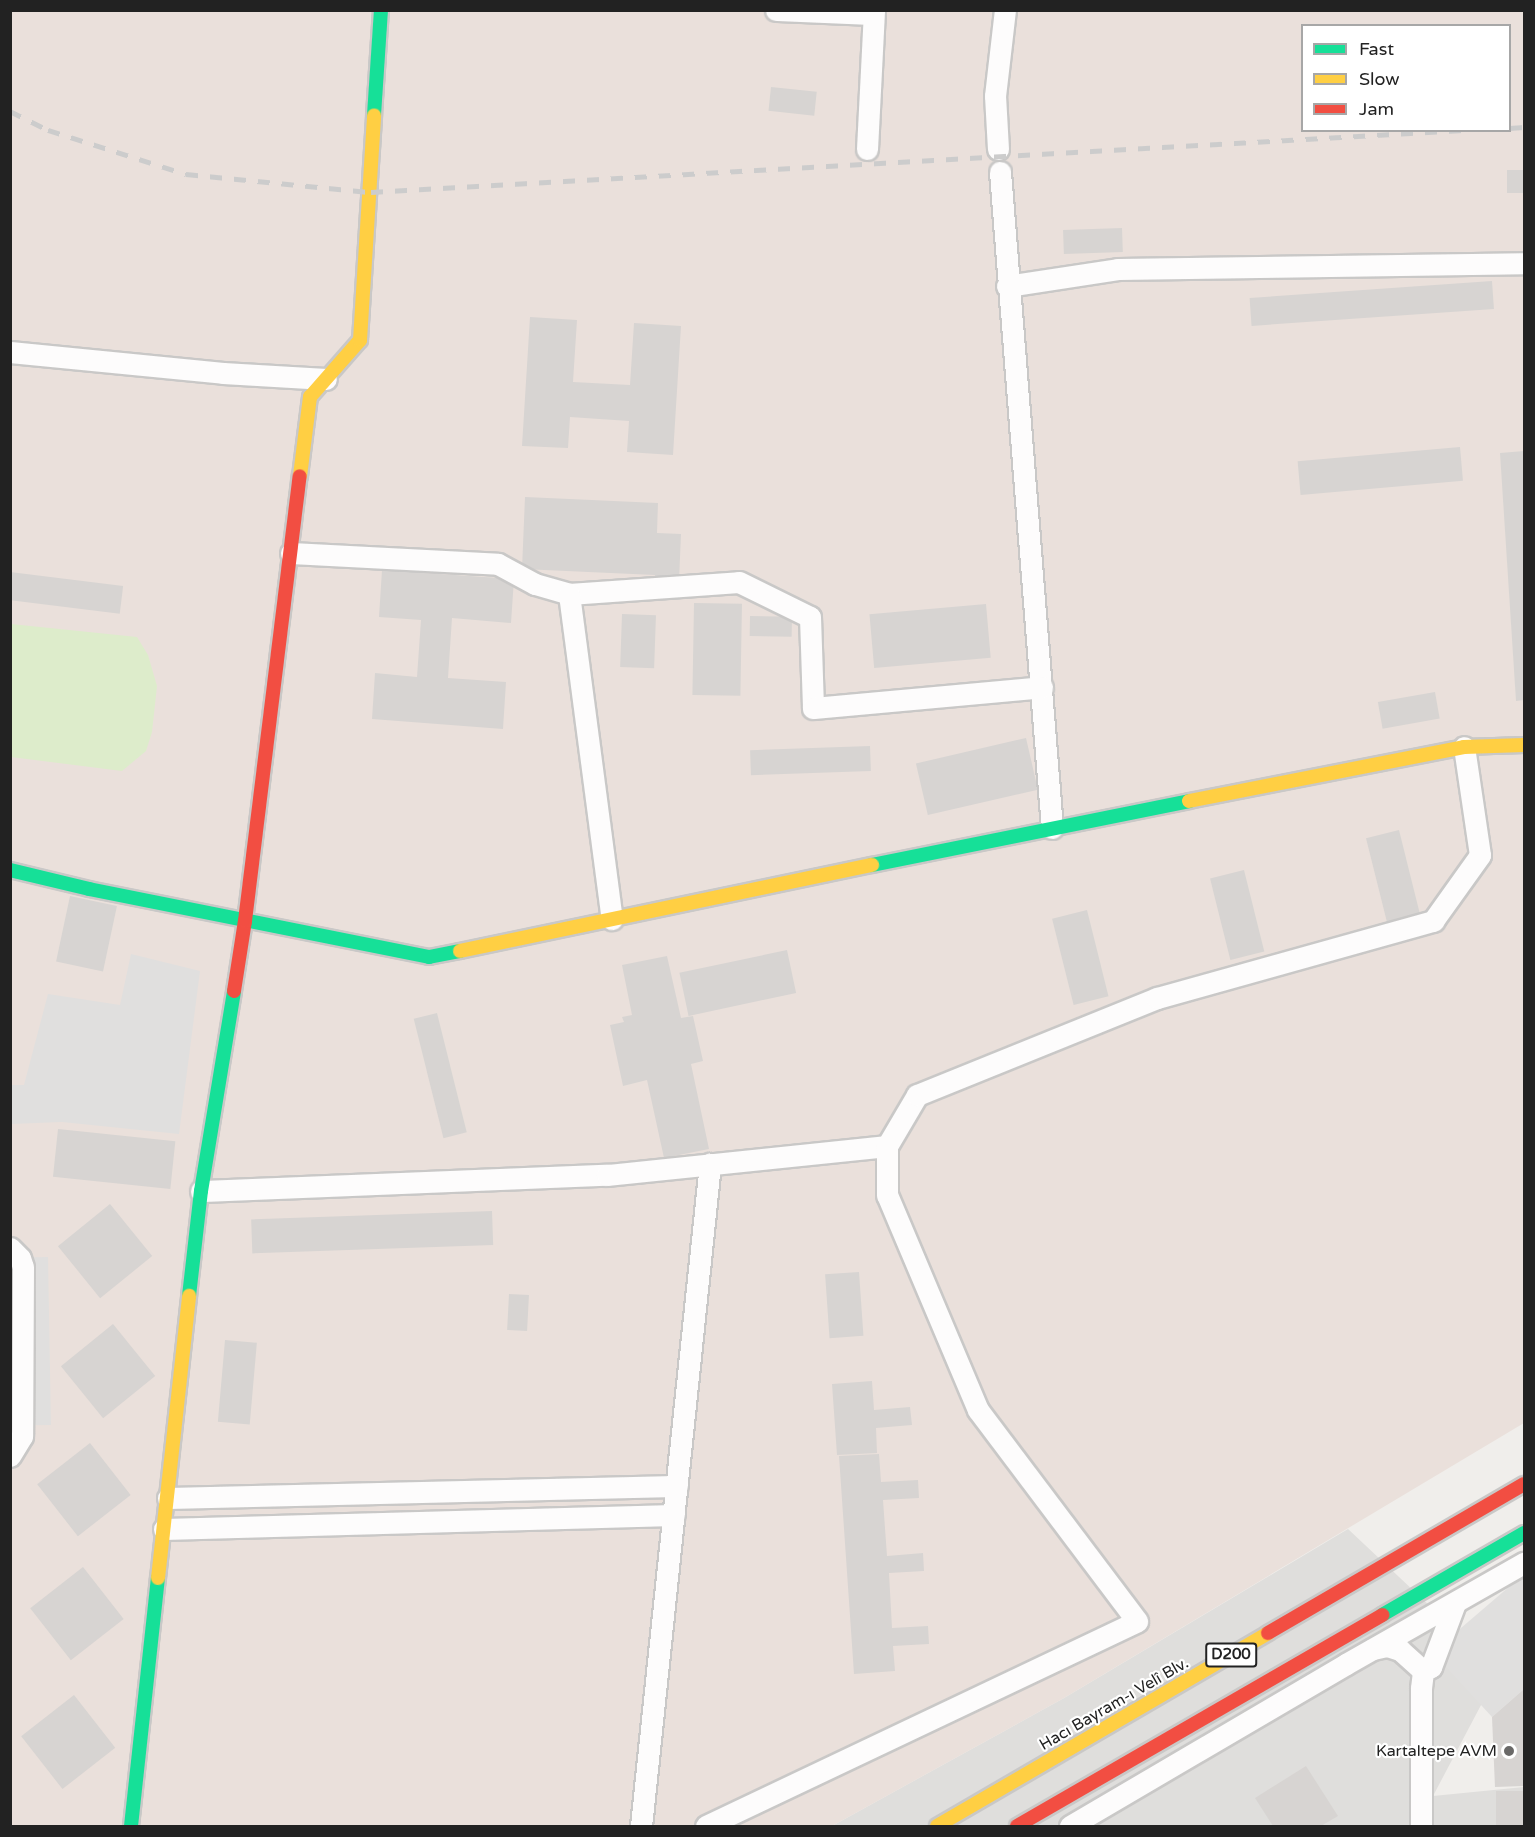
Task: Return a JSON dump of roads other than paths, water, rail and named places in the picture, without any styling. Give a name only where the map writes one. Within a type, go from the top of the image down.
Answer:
[{"type":"main road","points":[[131,1827],[201,1191],[245,921],[310,397],[360,340],[381,10]]},
{"type":"main road","points":[[10,870],[245,921],[429,957],[1052,828],[1464,747],[1524,745]]},
{"type":"main road","name":"Hacı Bayram-ı Velî Blv.","points":[[937,1827],[1524,1484]]},
{"type":"main road","name":"D200","points":[[1017,1827],[1524,1533]]},
{"type":"street","points":[[776,10],[874,12],[867,149]]},
{"type":"street","points":[[998,149],[995,96],[1005,10]]},
{"type":"street","points":[[1000,172],[1007,286],[1052,828]]},
{"type":"street","points":[[1007,286],[1118,269],[1524,263]]},
{"type":"street","points":[[10,352],[223,373],[326,379]]},
{"type":"street","points":[[291,554],[498,564],[535,584],[569,594],[739,582],[810,617],[813,708],[1041,687]]},
{"type":"street","points":[[569,594],[612,919]]},
{"type":"street","points":[[706,1827],[1137,1621],[978,1410],[887,1195],[887,1146],[917,1095],[1157,998],[1433,921],[1479,855],[1464,747]]},
{"type":"street","points":[[201,1191],[607,1175],[887,1146]]},
{"type":"street","points":[[641,1827],[710,1164]]},
{"type":"street","points":[[10,1248],[20,1258],[23,1267],[22,1436],[10,1456]]},
{"type":"street","points":[[168,1498],[677,1486]]},
{"type":"street","points":[[164,1529],[674,1515]]},
{"type":"street","points":[[1070,1827],[1372,1649],[1524,1563]]},
{"type":"street","points":[[1423,1671],[1431,1667],[1455,1603]]},
{"type":"street","points":[[1372,1649],[1387,1646],[1400,1650],[1423,1671],[1420,1827]]},
{"type":"railway","points":[[10,111],[48,130],[186,174],[371,192],[1428,132]]},
{"type":"railway","points":[[1511,128],[1524,127]]},
{"type":"place","name":"Kartaltepe AVM","points":[[1509,1751]]}]
